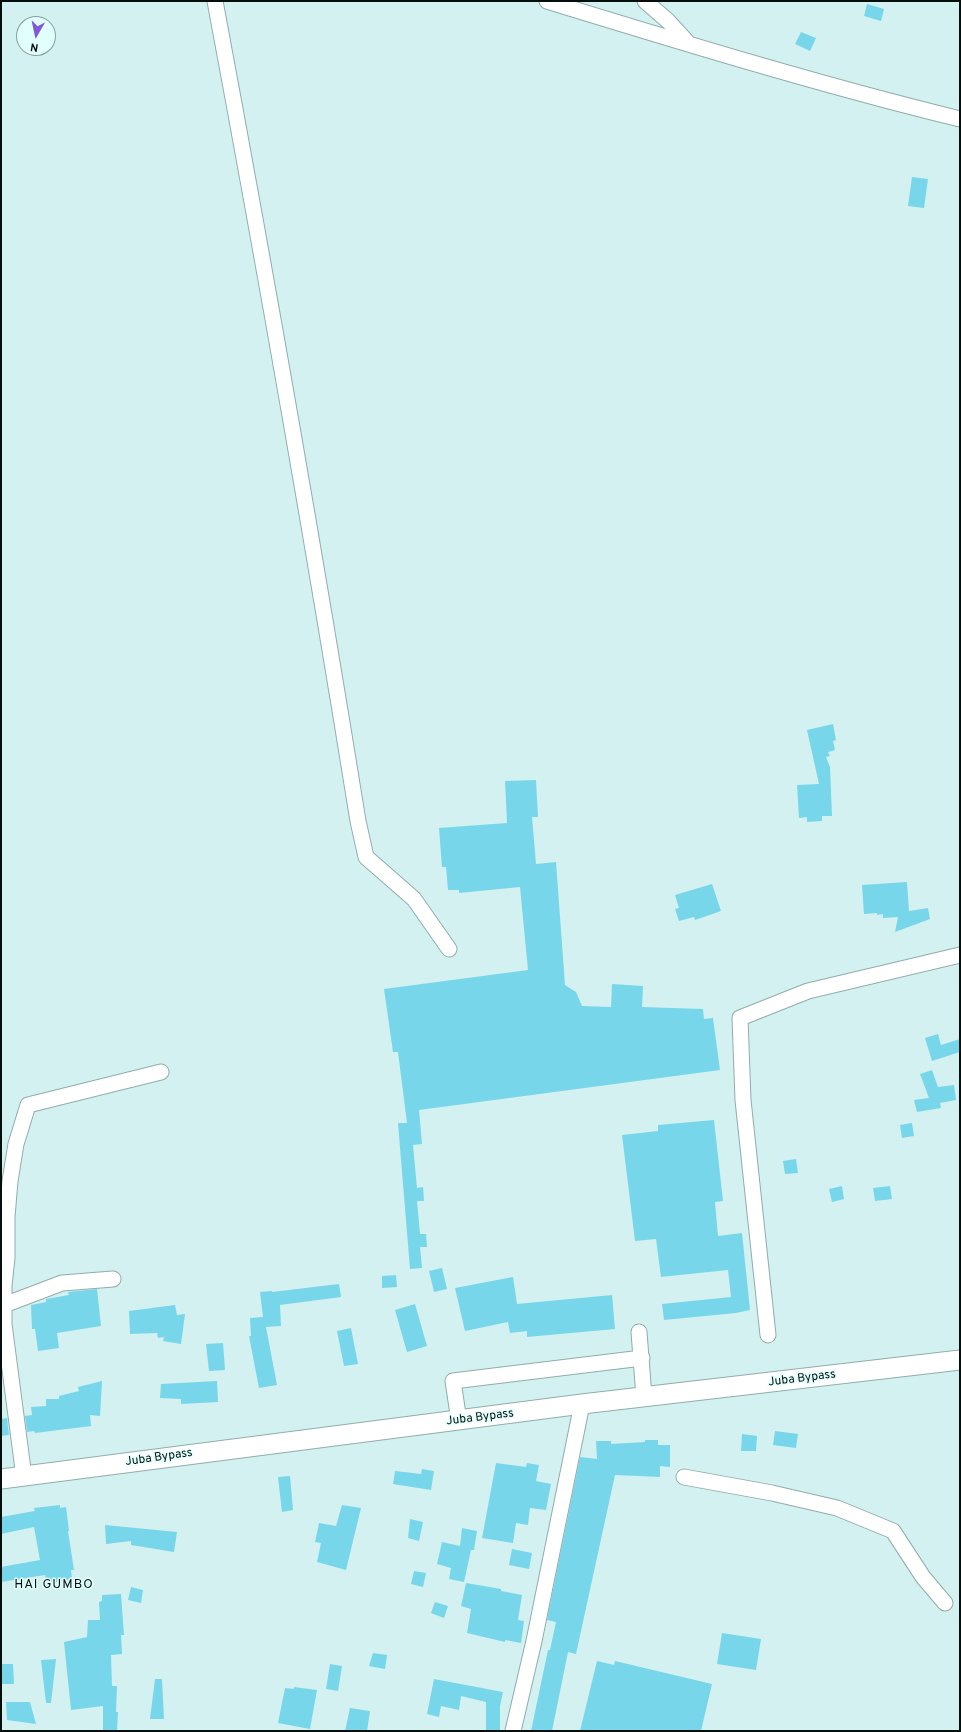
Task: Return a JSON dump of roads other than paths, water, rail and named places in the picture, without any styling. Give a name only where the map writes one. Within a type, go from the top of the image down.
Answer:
[{"type":"main road","name":"Juba Bypass","points":[[1,1479],[582,1404],[960,1360]]},
{"type":"street","points":[[215,1],[276,333],[320,583],[358,821],[366,857],[414,899],[449,950]]},
{"type":"street","points":[[547,1],[863,95],[960,119]]},
{"type":"street","points":[[646,1],[668,20],[690,44]]},
{"type":"street","points":[[768,1335],[743,1100],[740,1018],[808,991],[960,954]]},
{"type":"street","points":[[24,1477],[4,1324],[4,1285],[7,1258],[7,1217],[10,1181],[16,1144],[28,1105],[161,1072]]},
{"type":"street","points":[[4,1305],[62,1283],[113,1279]]},
{"type":"street","points":[[639,1332],[644,1397]]},
{"type":"street","points":[[459,1421],[453,1381],[642,1358]]},
{"type":"street","points":[[513,1731],[534,1641],[582,1404]]},
{"type":"street","points":[[684,1477],[772,1493],[837,1508],[893,1531],[923,1577],[945,1603]]},
{"type":"district","name":"HAI GUMBO","points":[[54,1585]]}]
